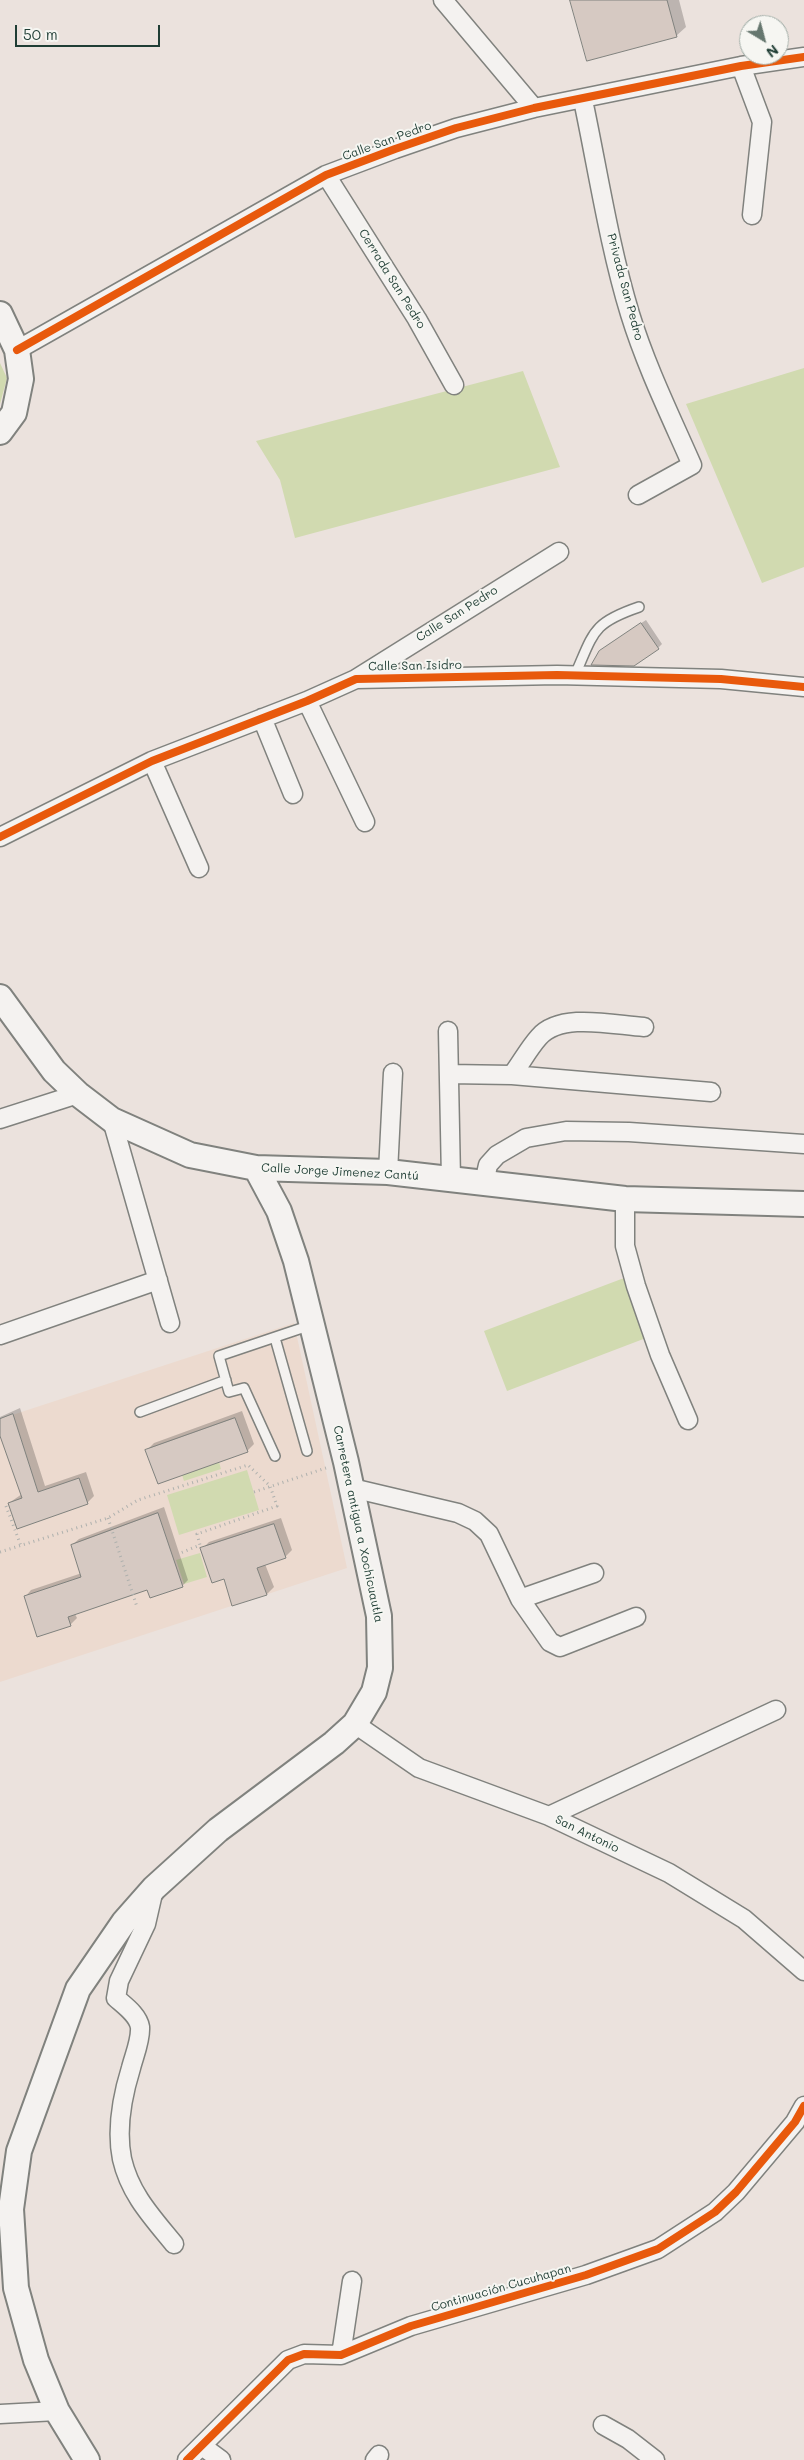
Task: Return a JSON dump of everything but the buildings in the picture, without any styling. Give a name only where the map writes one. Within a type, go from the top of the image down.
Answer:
[{"type":"main road","points":[[0,314],[17,350],[21,379],[14,413],[0,432]]},
{"type":"main road","name":"Calle Jorge Jimenez Cantú","points":[[0,997],[54,1071],[78,1094],[112,1120],[190,1155],[256,1168],[388,1172],[625,1199],[804,1204]]},
{"type":"main road","name":"Carretera antigua a Xochicuautla","points":[[87,2460],[57,2412],[36,2360],[16,2288],[11,2209],[19,2151],[78,1989],[124,1922],[154,1888],[218,1830],[334,1743],[355,1724],[374,1692],[380,1668],[379,1616],[346,1462],[296,1261],[279,1211],[256,1168]]},
{"type":"street","points":[[443,0],[534,108]]},
{"type":"street","name":"Calle San Pedro","points":[[17,350],[326,175],[456,128],[534,108],[583,100],[741,66],[804,58]]},
{"type":"street","points":[[741,66],[762,122],[752,215]]},
{"type":"street","name":"Privada San Pedro","points":[[583,100],[613,244],[630,313],[648,364],[692,465],[638,495]]},
{"type":"street","name":"Cerrada San Pedro","points":[[326,175],[413,311],[454,385]]},
{"type":"street","name":"Calle San Pedro","points":[[356,679],[559,552]]},
{"type":"street","name":"Calle San Isidro","points":[[0,837],[152,760],[307,701],[356,679],[575,675],[721,679],[804,688]]},
{"type":"street","points":[[307,701],[364,822]]},
{"type":"street","points":[[262,718],[293,794]]},
{"type":"street","points":[[152,760],[199,868]]},
{"type":"street","points":[[512,1075],[540,1036],[552,1026],[571,1022],[644,1027]]},
{"type":"street","points":[[448,1031],[451,1179]]},
{"type":"street","points":[[388,1172],[393,1073]]},
{"type":"street","points":[[449,1074],[512,1075],[710,1092]]},
{"type":"street","points":[[0,1120],[78,1094]]},
{"type":"street","points":[[112,1120],[170,1323]]},
{"type":"street","points":[[484,1182],[488,1165],[497,1155],[526,1138],[566,1131],[629,1132],[804,1144]]},
{"type":"street","points":[[625,1199],[625,1246],[636,1286],[660,1355],[688,1420]]},
{"type":"street","points":[[0,1335],[158,1280]]},
{"type":"street","points":[[352,1488],[458,1513],[475,1520],[489,1534],[520,1600],[550,1642],[560,1648],[636,1618]]},
{"type":"street","points":[[520,1600],[594,1573]]},
{"type":"street","points":[[549,1816],[776,1710]]},
{"type":"street","name":"San Antonio","points":[[355,1724],[419,1768],[549,1816],[669,1873],[744,1919],[804,1971]]},
{"type":"street","points":[[154,1888],[146,1924],[119,1981],[116,1998],[133,2013],[140,2026],[139,2038],[123,2096],[120,2135],[122,2158],[128,2178],[141,2205],[174,2244]]},
{"type":"street","name":"Continuación Cucuhapan","points":[[187,2460],[288,2360],[304,2354],[341,2355],[411,2326],[586,2275],[658,2249],[715,2212],[736,2192],[795,2122],[804,2106]]},
{"type":"street","points":[[341,2355],[352,2281]]},
{"type":"street","points":[[0,2414],[57,2412]]},
{"type":"street","points":[[603,2424],[628,2439],[655,2460]]},
{"type":"street","points":[[202,2446],[221,2460]]},
{"type":"lane","points":[[575,675],[596,630],[615,616],[639,607]]},
{"type":"lane","points":[[275,1456],[244,1388],[229,1392],[219,1356],[311,1325]]},
{"type":"lane","points":[[275,1338],[307,1451]]},
{"type":"lane","points":[[140,1412],[226,1380]]},
{"type":"path","points":[[254,1492],[346,1462]]},
{"type":"path","points":[[0,1552],[108,1518],[138,1500],[248,1465],[270,1486],[277,1506],[197,1534],[200,1546],[178,1554]]},
{"type":"path","points":[[6,1506],[21,1546]]},
{"type":"path","points":[[108,1518],[137,1607]]},
{"type":"shaded area","points":[[294,1323],[347,1568],[0,1682],[0,1419]]},
{"type":"green space","points":[[0,363],[7,378],[0,404]]},
{"type":"green space","points":[[804,368],[804,567],[762,583],[686,404]]},
{"type":"green space","points":[[523,371],[560,467],[295,538],[280,480],[256,441]]},
{"type":"green space","points":[[624,1278],[646,1338],[507,1391],[484,1331]]},
{"type":"green space","points":[[219,1462],[221,1469],[184,1481],[182,1475]]},
{"type":"green space","points":[[247,1470],[259,1510],[179,1535],[167,1495]]},
{"type":"green space","points":[[200,1553],[207,1577],[184,1584],[176,1560]]},
{"type":"cycle path","points":[[17,350],[326,175],[395,149],[456,128],[534,108],[741,66],[804,57]]},
{"type":"cycle path","points":[[0,837],[152,761],[307,701],[356,679],[557,675],[721,679],[804,687]]},
{"type":"cycle path","points":[[187,2460],[288,2360],[304,2354],[341,2355],[411,2326],[586,2275],[658,2249],[715,2212],[736,2192],[795,2122],[804,2106]]}]
